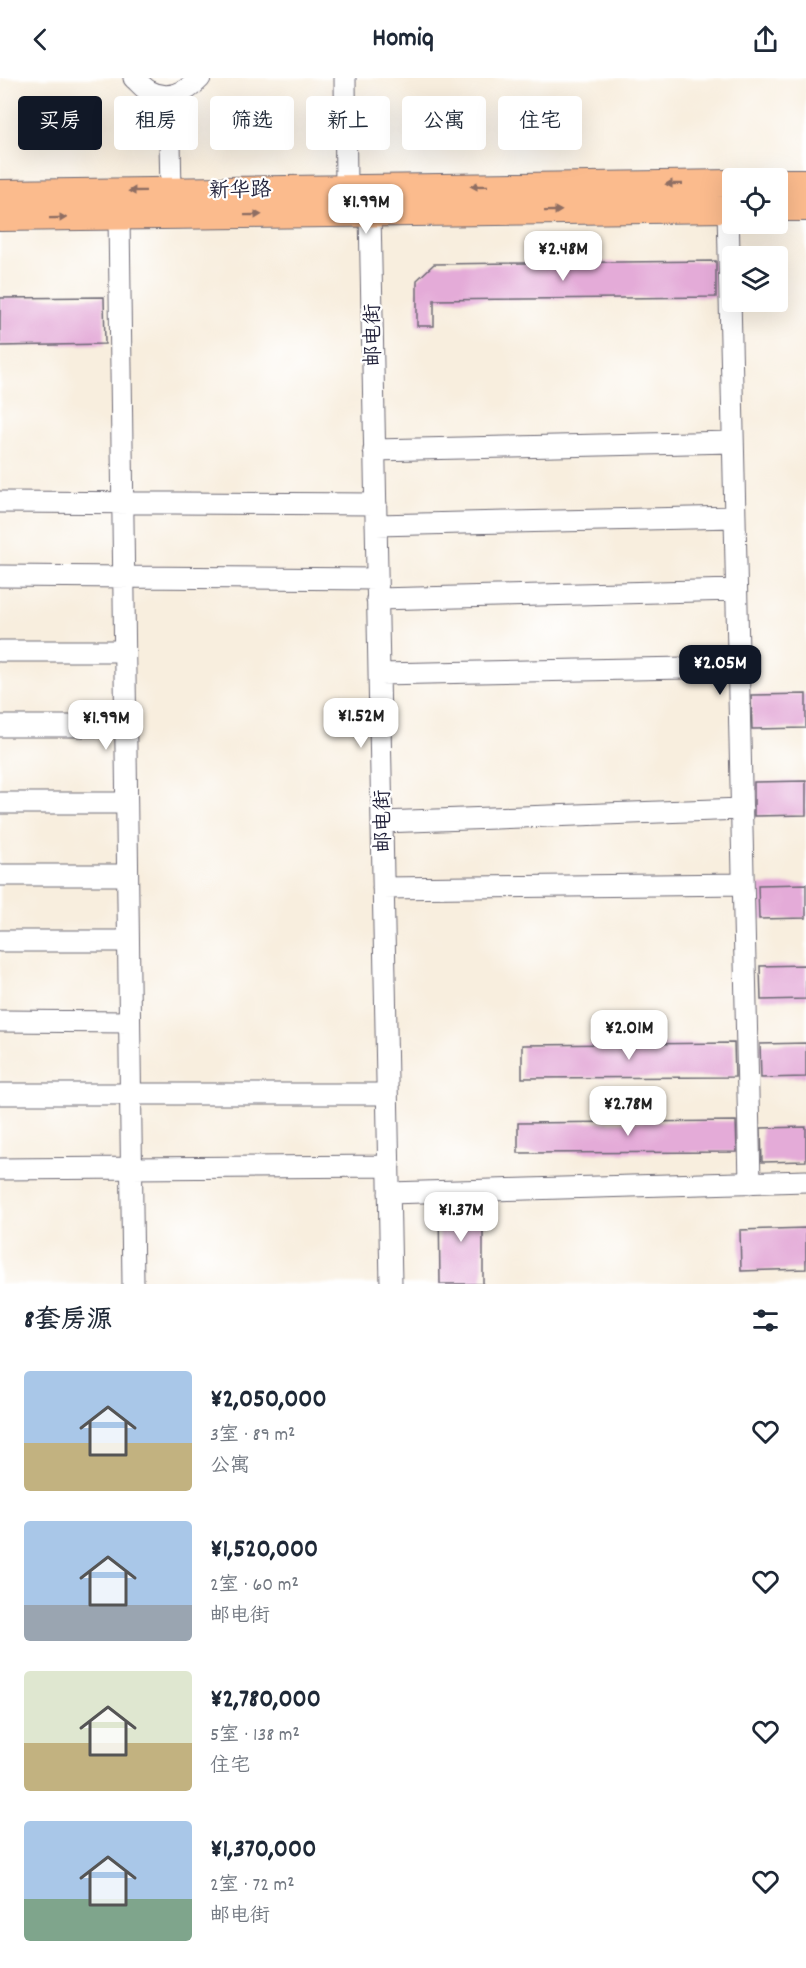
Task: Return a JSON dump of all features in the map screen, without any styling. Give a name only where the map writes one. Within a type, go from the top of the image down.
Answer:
[{"type":"main road","points":[[788,182],[806,182]]},
{"type":"main road","name":"新华路","points":[[0,193],[722,183]]},
{"type":"main road","points":[[788,208],[806,208]]},
{"type":"main road","name":"新华路","points":[[0,218],[722,209]]},
{"type":"street","points":[[134,78],[148,91],[169,96],[180,94],[200,78]]},
{"type":"street","points":[[345,78],[346,188]]},
{"type":"street","points":[[170,150],[171,190]]},
{"type":"street","name":"邮电街","points":[[370,213],[391,1284]]},
{"type":"street","points":[[118,217],[133,1284]]},
{"type":"street","points":[[730,234],[750,1183]]},
{"type":"street","points":[[374,450],[733,442]]},
{"type":"street","points":[[0,502],[122,502],[376,514],[735,517]]},
{"type":"street","points":[[0,576],[377,589],[736,590]]},
{"type":"street","points":[[0,651],[124,651]]},
{"type":"street","points":[[379,674],[738,667]]},
{"type":"street","points":[[0,726],[125,726]]},
{"type":"street","points":[[0,803],[126,803]]},
{"type":"street","points":[[382,822],[742,808]]},
{"type":"street","points":[[0,874],[127,875]]},
{"type":"street","points":[[383,888],[743,884]]},
{"type":"street","points":[[0,940],[128,940]]},
{"type":"street","points":[[0,1021],[129,1022]]},
{"type":"street","points":[[0,1094],[387,1094]]},
{"type":"street","points":[[0,1169],[389,1166]]},
{"type":"street","points":[[389,1193],[806,1181]]},
{"type":"building","points":[[716,261],[716,297],[434,300],[434,326],[417,326],[417,280],[434,264]]},
{"type":"building","points":[[104,297],[105,344],[0,346],[0,298]]},
{"type":"building","points":[[806,694],[806,728],[752,729],[751,695]]},
{"type":"building","points":[[806,781],[806,815],[754,816],[754,782]]},
{"type":"building","points":[[806,884],[806,918],[759,919],[758,885]]},
{"type":"building","points":[[806,965],[806,999],[761,1000],[760,966]]},
{"type":"building","points":[[734,1043],[735,1077],[522,1078],[522,1045]]},
{"type":"building","points":[[806,1043],[806,1077],[761,1078],[760,1044]]},
{"type":"building","points":[[736,1121],[737,1152],[518,1153],[518,1123]]},
{"type":"building","points":[[806,1127],[806,1161],[762,1162],[761,1128]]},
{"type":"building","points":[[439,1202],[483,1202],[483,1284],[440,1284]]},
{"type":"building","points":[[806,1228],[806,1269],[741,1271],[740,1230]]}]
